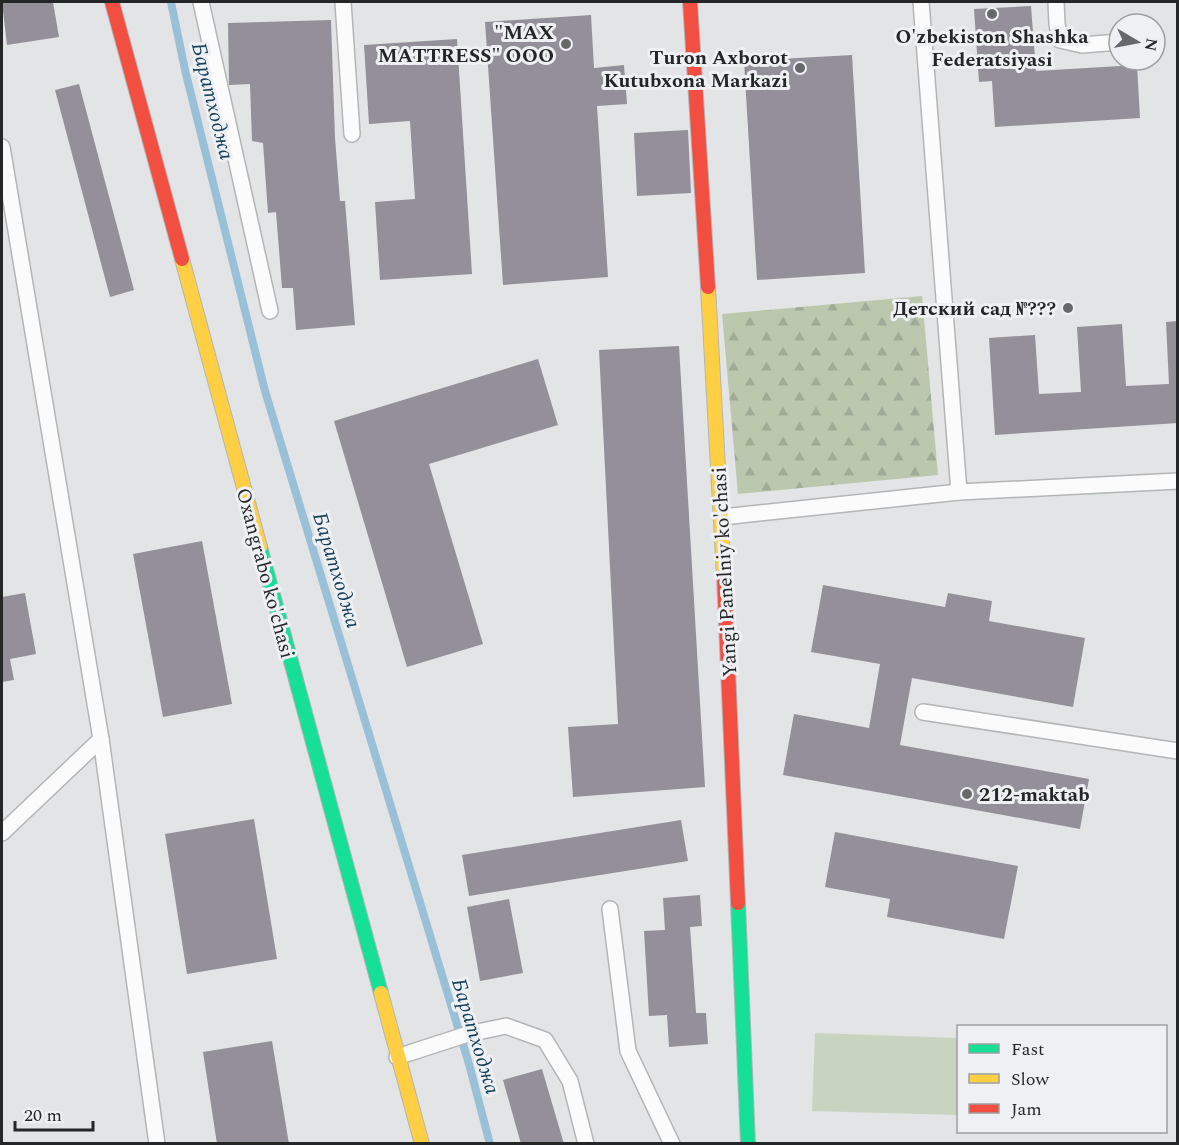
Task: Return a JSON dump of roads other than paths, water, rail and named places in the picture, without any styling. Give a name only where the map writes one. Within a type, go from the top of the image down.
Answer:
[{"type":"street","name":"Oxangrabo ko'chasi","points":[[112,2],[422,1143]]},
{"type":"street","name":"Yangi Panelniy ko'chasi","points":[[690,2],[722,517],[748,1143]]},
{"type":"lane","points":[[201,2],[270,311]]},
{"type":"lane","points":[[343,2],[352,134]]},
{"type":"lane","points":[[921,2],[959,492]]},
{"type":"lane","points":[[1056,2],[1060,40],[1082,45],[1107,43]]},
{"type":"lane","points":[[2,147],[101,739],[157,1143]]},
{"type":"lane","points":[[722,517],[959,492],[1178,481]]},
{"type":"lane","points":[[923,712],[1178,751]]},
{"type":"lane","points":[[2,833],[101,739]]},
{"type":"lane","points":[[610,909],[628,1051],[672,1143]]},
{"type":"lane","points":[[397,1057],[468,1034],[506,1026],[545,1040],[570,1081],[586,1143]]},
{"type":"waterway","name":"Баратходжа","points":[[171,2],[185,70],[265,391],[469,1064],[490,1144]]},
{"type":"place","name":"O'zbekiston Shashka Federatsiyasi","points":[[992,14]]},
{"type":"place","name":"\"MAX MATTRESS\" ООО","points":[[566,44]]},
{"type":"place","name":"Turon Axborot Kutubxona Markazi","points":[[800,68]]},
{"type":"place","name":"Детский сад №???","points":[[1068,308]]},
{"type":"place","name":"212-maktab","points":[[967,794]]}]
